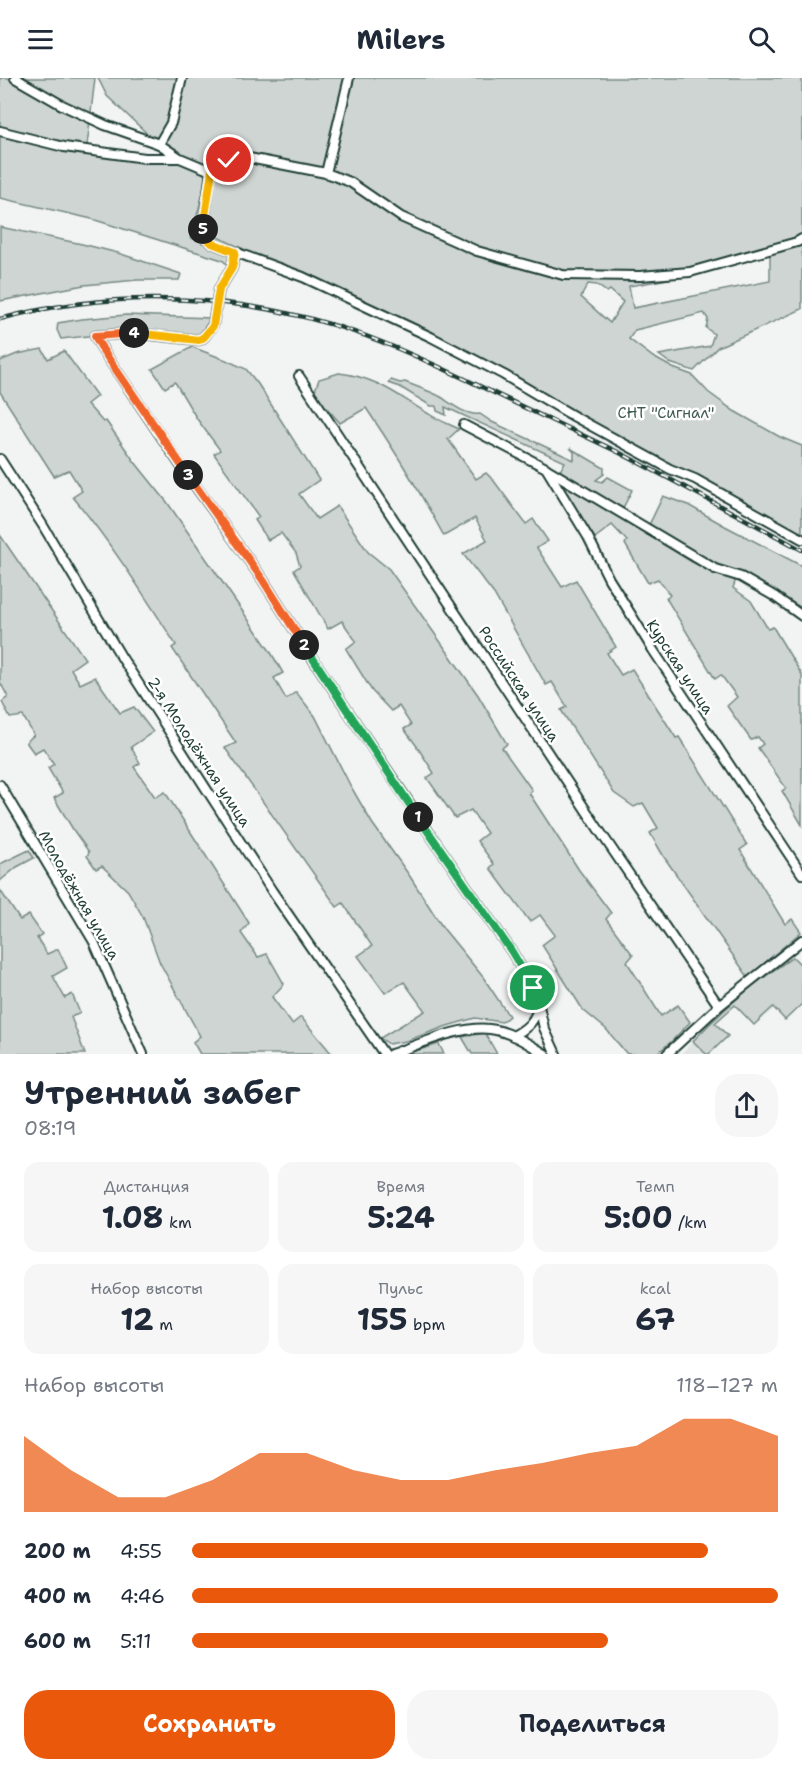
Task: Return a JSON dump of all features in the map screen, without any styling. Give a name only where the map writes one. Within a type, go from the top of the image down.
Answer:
[{"type":"street","points":[[15,78],[105,126],[159,144],[180,158],[212,171]]},
{"type":"street","points":[[159,144],[171,123],[182,78]]},
{"type":"street","points":[[326,173],[349,78]]},
{"type":"street","points":[[0,131],[64,147],[145,158],[180,158]]},
{"type":"street","points":[[802,238],[797,242],[690,272],[640,276],[563,275],[477,251],[401,217],[350,182],[326,173],[249,158],[215,164],[203,230],[205,237],[212,243],[303,277],[431,337],[504,375],[660,464],[695,479],[802,539]]},
{"type":"street","points":[[235,252],[232,268],[219,289],[213,326],[204,337],[199,340],[132,333],[95,336],[181,466],[263,580],[413,809],[512,952],[533,988],[544,1028],[556,1054]]},
{"type":"street","name":"Российская улица","points":[[299,376],[599,830],[719,1006]]},
{"type":"street","points":[[464,425],[546,468],[715,569],[741,578],[774,596],[802,616]]},
{"type":"street","name":"2-я Молодёжная улица","points":[[0,459],[122,658],[272,891],[384,1054]]},
{"type":"street","name":"Курская улица","points":[[546,468],[652,650],[802,874]]},
{"type":"street","name":"Молодёжная улица","points":[[0,785],[94,942],[143,1054]]},
{"type":"street","points":[[667,1054],[719,1006],[802,940]]},
{"type":"street","points":[[513,1036],[525,1030],[536,1015],[538,1002]]},
{"type":"street","points":[[391,1054],[447,1035],[479,1029],[490,1029],[513,1036],[545,1054]]},
{"type":"shaded area","points":[[693,1041],[706,1054],[681,1054]]},
{"type":"green space","points":[[0,78],[95,78],[87,146],[66,144],[0,129]]},
{"type":"green space","name":"СНТ \"Сигнал\"","points":[[98,78],[802,78],[802,309],[718,347],[694,371],[670,363],[659,355],[710,346],[714,334],[706,328],[708,319],[704,313],[635,330],[629,339],[653,357],[692,375],[708,392],[734,411],[780,437],[802,446],[802,536],[672,468],[531,388],[246,253],[244,249],[215,236],[207,224],[216,168],[183,157],[155,141],[107,96]],"holes":[[[770,254],[770,281],[633,308],[629,286],[674,278],[677,272]],[[588,284],[597,285],[607,292],[610,290],[623,302],[610,323],[581,297]]]},
{"type":"green space","points":[[0,133],[151,163],[179,162],[201,170],[207,178],[191,238],[232,255],[227,264],[222,260],[92,219],[0,198]]},
{"type":"green space","points":[[0,227],[118,253],[181,274],[179,280],[137,280],[84,285],[0,301]]},
{"type":"green space","points":[[126,315],[211,318],[206,329],[196,335],[133,331],[61,339],[57,330],[58,323]]},
{"type":"green space","points":[[192,347],[246,369],[319,480],[299,494],[317,519],[337,506],[368,552],[389,569],[478,695],[507,744],[502,748],[532,790],[529,793],[579,870],[611,913],[606,919],[633,955],[627,962],[661,1016],[678,1005],[690,1022],[656,1054],[627,1054],[606,1029],[583,1010],[542,945],[555,935],[540,915],[530,922],[490,868],[494,864],[477,841],[487,833],[471,810],[455,818],[427,778],[434,773],[404,729],[411,725],[399,706],[391,711],[372,691],[346,649],[356,641],[342,621],[328,629],[294,570],[300,566],[296,553],[281,533],[268,540],[255,520],[259,517],[214,454],[220,450],[197,419],[175,382],[165,388],[152,369]]},
{"type":"green space","points":[[42,349],[48,359],[64,351],[97,396],[87,404],[103,422],[106,421],[167,502],[270,651],[283,673],[274,678],[286,699],[296,692],[315,716],[372,823],[443,928],[483,977],[509,1016],[502,1022],[475,1018],[406,1041],[389,1044],[380,1038],[425,1011],[404,982],[385,993],[358,956],[372,946],[343,903],[337,907],[225,748],[236,743],[172,648],[176,645],[139,588],[101,532],[73,497],[82,491],[69,470],[54,476],[0,392],[0,361],[17,354]]},
{"type":"green space","points":[[339,373],[376,383],[459,429],[448,439],[476,479],[486,473],[526,524],[533,519],[548,541],[537,548],[562,587],[576,580],[616,647],[607,653],[621,675],[632,669],[676,738],[679,737],[747,845],[740,850],[785,924],[792,919],[801,932],[748,977],[664,857],[650,833],[658,828],[643,803],[634,807],[614,793],[561,710],[567,707],[552,682],[546,685],[494,594],[463,554],[487,540],[475,518],[444,536],[387,439],[366,408],[340,423],[314,393],[319,379]]},
{"type":"green space","points":[[391,380],[405,382],[432,393],[464,411],[480,414],[492,422],[574,460],[574,452],[570,448],[604,468],[604,474],[596,480],[602,482],[608,477],[632,490],[622,510],[563,474],[560,471],[565,462],[445,407],[446,415],[437,411],[436,406],[431,406],[400,387],[388,383]]},
{"type":"green space","points":[[570,487],[692,562],[736,579],[733,588],[751,601],[768,629],[773,627],[802,675],[802,825],[782,791],[786,788],[758,748],[763,744],[758,737],[751,740],[727,706],[737,697],[721,675],[715,679],[666,598],[670,595],[658,579],[648,583],[625,544],[627,541],[612,525],[595,538],[564,491]]},
{"type":"green space","points":[[663,496],[688,505],[802,566],[802,608],[739,572],[727,570],[706,559],[649,525]]},
{"type":"green space","points":[[0,535],[85,659],[71,669],[80,684],[95,677],[120,713],[134,707],[153,732],[131,747],[140,763],[134,767],[155,797],[165,792],[249,923],[241,933],[258,957],[267,954],[284,984],[272,997],[292,1024],[301,1017],[332,1054],[200,1054],[193,1042],[200,1036],[160,963],[143,917],[128,891],[102,866],[96,869],[87,856],[89,852],[54,798],[63,793],[48,768],[54,764],[43,748],[34,753],[26,742],[34,735],[23,716],[10,718],[2,702],[8,697],[0,682]]},
{"type":"green space","points":[[29,850],[34,858],[17,867],[0,881],[0,864]]},
{"type":"green space","points":[[0,890],[20,920],[29,915],[42,934],[37,938],[47,954],[58,949],[67,968],[53,976],[65,998],[72,994],[80,1013],[71,1017],[85,1054],[0,1054]]},
{"type":"green space","points":[[793,957],[802,966],[802,1004],[785,1020],[773,1007],[754,1025],[735,1005],[715,1023],[728,1036],[709,1054],[706,1054],[693,1041],[740,996]]},
{"type":"green space","points":[[485,1033],[497,1054],[472,1054],[462,1037]]},
{"type":"green space","points":[[439,1044],[444,1054],[410,1054],[412,1052]]},
{"type":"railway","points":[[0,319],[91,302],[138,299],[231,304],[277,311],[322,322],[366,336],[463,378],[618,452],[802,550]]},
{"type":"route","points":[[229,160],[215,164],[212,171],[203,230],[205,237],[212,243],[235,252],[232,268],[219,289],[213,326],[207,334],[199,340],[132,333],[95,336],[181,466],[263,580],[432,837],[512,952],[533,988]]}]
